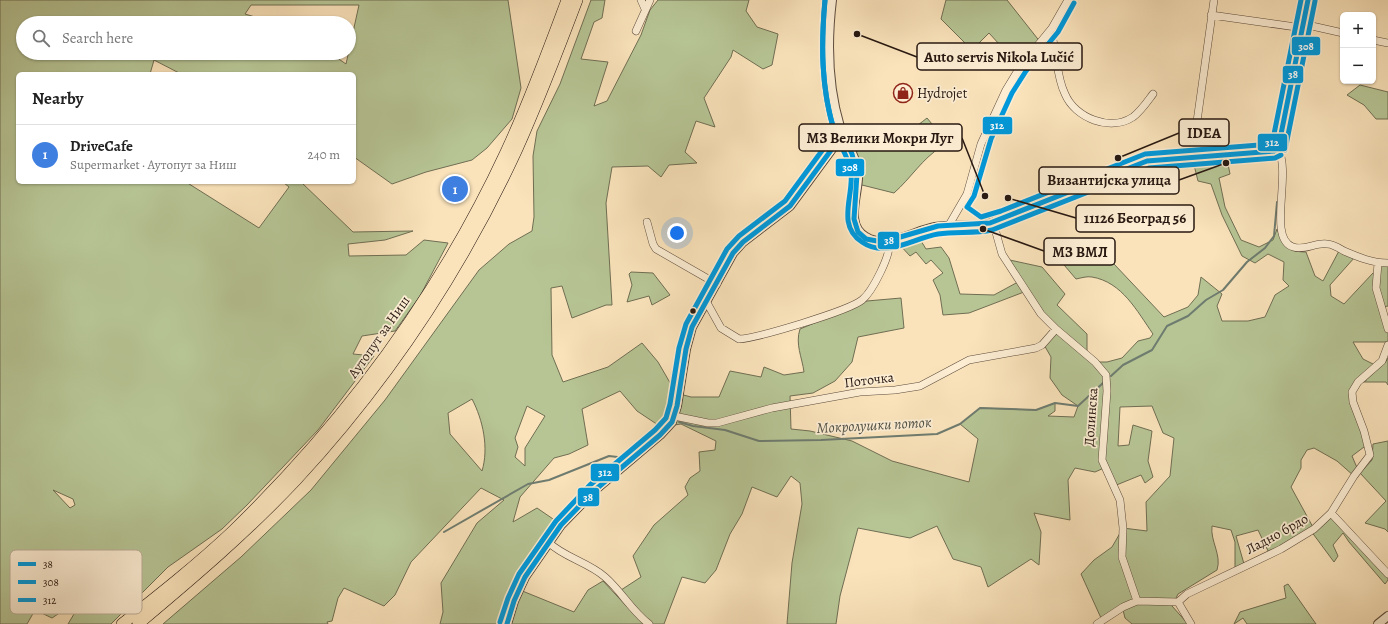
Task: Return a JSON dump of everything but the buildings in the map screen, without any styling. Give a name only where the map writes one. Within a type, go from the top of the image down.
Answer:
[{"type":"highway","name":"Аутопут за Ниш","points":[[142,608],[208,554],[254,509],[315,445],[384,358],[437,279],[484,196],[519,123],[568,0]]},
{"type":"highway","name":"Аутопут за Ниш","points":[[138,624],[224,552],[296,480],[357,408],[396,356],[438,295],[485,213],[529,121],[577,0]]},
{"type":"highway","name":"Аутопут за Ниш","points":[[122,624],[134,614]]},
{"type":"street","points":[[641,0],[645,9]]},
{"type":"street","points":[[636,31],[650,0]]},
{"type":"street","points":[[832,0],[830,30],[833,90],[836,110],[843,134],[851,150],[858,171],[858,184],[854,214],[856,227],[863,235],[872,240],[879,242],[889,241],[924,229],[949,225],[975,226],[993,222],[1136,164],[1165,158],[1269,152],[1278,149]]},
{"type":"street","points":[[949,225],[967,194],[981,144],[996,107],[1012,79],[1047,35],[1068,0]]},
{"type":"street","points":[[1192,157],[1214,0]]},
{"type":"street","points":[[1308,0],[1278,149],[1283,161],[1284,171],[1280,231],[1286,242],[1297,248],[1327,244],[1378,263],[1388,263]]},
{"type":"street","points":[[1211,15],[1303,26],[1340,32]]},
{"type":"street","points":[[1047,35],[1053,40],[1064,93],[1070,104],[1084,116],[1102,122],[1123,121],[1136,114],[1153,94]]},
{"type":"street","points":[[1376,41],[1388,44]]},
{"type":"street","points":[[507,624],[521,586],[548,542],[572,511],[664,432],[674,416],[687,341],[692,327],[739,246],[790,206],[843,134]]},
{"type":"street","points":[[647,222],[652,244],[656,249],[716,284]]},
{"type":"street","name":"Долинска","points":[[993,222],[999,246],[1006,261],[1041,314],[1056,330],[1087,354],[1106,375],[1107,391],[1102,460],[1120,500],[1123,528],[1122,557],[1138,601]]},
{"type":"street","points":[[706,301],[721,328],[740,339],[756,336],[842,310],[861,301],[871,291],[890,249],[889,241]]},
{"type":"street","points":[[1378,263],[1376,288],[1388,329]]},
{"type":"street","name":"Поточка","points":[[674,416],[708,423],[717,423],[772,408],[860,392],[895,390],[920,386],[969,360],[1036,348],[1042,345],[1056,330]]},
{"type":"street","name":"Ладно брдо","points":[[1178,602],[1187,594],[1281,549],[1314,529],[1331,513],[1354,476],[1370,455],[1364,431],[1353,402],[1352,392],[1358,382],[1382,361],[1388,345]]},
{"type":"street","points":[[1331,513],[1388,574]]},
{"type":"street","points":[[548,542],[562,554],[606,577],[632,609],[649,624]]},
{"type":"street","points":[[1097,624],[1123,607],[1138,601],[1178,602],[1191,624]]},
{"type":"street","points":[[1378,624],[1388,616]]},
{"type":"green space","points":[[0,0],[508,0],[521,88],[512,119],[487,148],[472,160],[426,172],[392,184],[356,158],[356,72],[177,72],[154,60],[151,72],[16,72],[16,184],[189,184],[259,228],[289,187],[285,184],[303,184],[353,232],[413,231],[385,240],[348,244],[349,256],[406,255],[424,240],[448,243],[420,296],[395,331],[362,336],[353,354],[374,356],[318,430],[247,505],[222,529],[168,567],[142,593],[142,550],[10,550],[10,614],[33,614],[27,624],[0,624]],"holes":[[[53,490],[73,499],[75,505],[70,508]]]},
{"type":"green space","points":[[591,0],[605,0],[602,18],[594,22],[581,59],[608,62],[594,106],[607,101],[641,35],[650,10],[658,0],[749,0],[746,11],[757,27],[778,34],[772,65],[763,69],[733,50],[731,57],[704,98],[715,127],[696,121],[685,152],[697,163],[669,165],[661,177],[648,166],[612,167],[606,203],[612,305],[606,305],[572,318],[562,286],[551,288],[552,355],[563,382],[608,367],[642,343],[658,362],[676,393],[691,397],[719,397],[730,371],[761,377],[764,367],[784,375],[804,372],[798,340],[800,329],[867,301],[901,298],[904,328],[858,337],[852,362],[835,381],[813,393],[790,396],[791,429],[810,431],[852,441],[892,461],[969,482],[978,439],[960,424],[980,408],[1036,410],[1055,403],[1055,411],[1048,416],[1074,417],[1078,406],[1062,395],[1050,378],[1051,357],[1043,343],[1056,329],[1005,259],[1042,267],[1065,294],[1057,305],[1087,334],[1087,354],[1095,362],[1107,362],[1122,358],[1138,341],[1150,338],[1153,334],[1135,307],[1112,285],[1103,280],[1092,277],[1076,279],[1053,252],[1066,246],[1084,243],[1094,260],[1114,264],[1164,317],[1188,307],[1198,295],[1201,277],[1222,294],[1217,306],[1222,321],[1248,321],[1265,317],[1275,295],[1289,286],[1283,280],[1284,262],[1268,254],[1255,263],[1242,256],[1222,215],[1211,184],[1198,181],[1193,161],[1226,154],[1230,174],[1219,178],[1225,207],[1241,240],[1259,247],[1273,240],[1277,229],[1287,246],[1295,251],[1306,252],[1315,276],[1323,281],[1340,249],[1355,257],[1330,285],[1331,296],[1344,304],[1373,273],[1375,278],[1378,263],[1388,263],[1388,306],[1383,307],[1388,329],[1388,342],[1353,342],[1363,359],[1377,366],[1358,382],[1352,392],[1368,444],[1352,456],[1358,470],[1354,476],[1337,461],[1314,448],[1307,450],[1301,460],[1301,468],[1291,487],[1314,529],[1331,513],[1388,577],[1388,580],[1385,584],[1343,533],[1333,545],[1338,556],[1334,562],[1311,531],[1270,555],[1258,530],[1236,536],[1244,564],[1235,568],[1235,542],[1231,530],[1212,526],[1218,559],[1217,570],[1178,594],[1172,606],[1188,624],[1132,624],[1125,618],[1122,606],[1101,618],[1081,574],[1094,560],[1112,547],[1123,528],[1147,531],[1146,502],[1170,476],[1174,438],[1163,433],[1152,406],[1120,407],[1118,446],[1129,445],[1133,425],[1152,431],[1148,461],[1153,477],[1145,483],[1141,475],[1114,486],[1104,468],[1095,472],[1075,468],[1068,480],[1070,520],[1034,513],[1041,532],[1039,565],[1031,559],[988,587],[981,567],[953,559],[937,526],[910,538],[858,528],[840,596],[836,624],[787,624],[792,563],[802,504],[800,483],[791,476],[777,497],[752,487],[742,514],[730,534],[716,570],[705,583],[682,577],[664,624],[649,624],[618,592],[641,577],[633,556],[654,525],[688,495],[685,487],[690,478],[700,471],[699,452],[715,450],[716,441],[681,424],[661,427],[637,411],[620,391],[582,409],[588,445],[569,454],[554,458],[520,497],[513,522],[537,508],[556,521],[533,552],[515,588],[574,612],[588,590],[603,581],[631,611],[646,624],[440,624],[443,612],[441,583],[477,523],[504,500],[481,488],[411,562],[395,595],[384,606],[344,588],[338,598],[332,621],[327,622],[328,624],[163,624],[241,557],[311,490],[385,400],[479,270],[509,244],[532,231],[534,217],[533,156],[537,131],[560,84]],"holes":[[[472,399],[484,434],[485,453],[482,471],[450,434],[448,413]],[[527,406],[545,416],[525,448],[525,466],[515,457],[518,447],[515,438]]]},
{"type":"green space","points":[[946,0],[1007,0],[1041,43],[1020,67],[989,33],[972,50],[941,19]]},
{"type":"green space","points":[[1360,85],[1388,92],[1388,119],[1376,119],[1364,105],[1347,95]]},
{"type":"green space","points":[[927,118],[932,124],[941,147],[928,157],[894,193],[858,184],[851,150],[872,147],[892,140],[919,125]]},
{"type":"green space","points":[[918,236],[926,249],[941,247],[949,258],[960,294],[994,295],[1018,282],[1024,292],[969,313],[943,315],[940,295],[933,280],[943,273],[931,260],[926,264],[916,252],[910,256],[899,244]]},
{"type":"green space","points":[[631,272],[653,273],[670,295],[652,305],[649,296],[627,302],[632,285],[629,274]]},
{"type":"green space","points":[[1388,358],[1388,385],[1386,382],[1359,382],[1366,381],[1385,363]]},
{"type":"green space","points":[[1388,441],[1388,532],[1385,529],[1365,523],[1386,501],[1360,473],[1372,460],[1373,444]]},
{"type":"green space","points":[[1288,584],[1316,624],[1247,624],[1243,618],[1234,624],[1240,612],[1286,598],[1284,586]]},
{"type":"green space","points":[[44,614],[58,614],[52,618]]},
{"type":"green space","points":[[74,614],[121,614],[111,624],[68,624]]},
{"type":"waterway","points":[[1111,376],[1123,365],[1152,350],[1167,326],[1188,316],[1206,300],[1223,290],[1247,262],[1265,248],[1274,236],[1277,202]]},
{"type":"waterway","name":"Мокролушки поток","points":[[679,422],[693,426],[725,430],[759,441],[821,440],[937,434],[960,424],[980,408],[1036,410],[1055,403],[1078,406],[1103,383]]},
{"type":"waterway","name":"Мокролушки поток","points":[[444,532],[528,484],[549,480],[609,456],[626,458]]},
{"type":"transit line","name":"308","points":[[825,0],[823,32],[824,80],[833,127],[850,166],[851,181],[848,219],[854,235],[871,247],[890,248],[938,234],[992,230],[1149,168],[1275,158],[1281,155]]},
{"type":"transit line","name":"312","points":[[500,622],[508,598],[519,574],[556,521],[590,485],[655,430],[666,418],[670,404],[679,348],[686,324],[727,249],[739,236],[785,201],[835,133],[830,117],[823,67],[825,0]]},
{"type":"transit line","name":"312","points":[[1074,3],[1058,32],[1026,71],[1012,93],[991,139],[974,196],[967,207],[981,217],[1001,211],[1145,154],[1272,144],[1301,0]]},
{"type":"transit line","name":"38","points":[[1278,149],[1308,0]]},
{"type":"transit line","name":"308","points":[[1285,150],[1315,1]]},
{"type":"transit line","name":"38","points":[[843,134],[852,154],[857,174],[854,219],[858,232],[866,239],[877,241],[890,240],[938,226],[990,223],[1147,161],[1274,151],[1278,149]]},
{"type":"transit line","name":"38","points":[[507,624],[514,601],[525,577],[561,525],[595,490],[660,435],[672,422],[677,406],[686,349],[692,327],[733,253],[743,242],[790,206],[843,134]]},
{"type":"place","name":"Auto servis Nikola Lučić","points":[[857,34]]},
{"type":"place","name":"Hydrojet","points":[[903,93]]},
{"type":"place","name":"IDEA","points":[[1118,158]]},
{"type":"place","name":"Византијска улица","points":[[1226,163]]},
{"type":"place","name":"DriveCafe","points":[[455,189]]},
{"type":"place","name":"МЗ Велики Мокри Луг","points":[[985,196]]},
{"type":"place","name":"11126 Београд 56","points":[[1008,198]]},
{"type":"place","name":"МЗ ВМЛ","points":[[983,229]]}]
